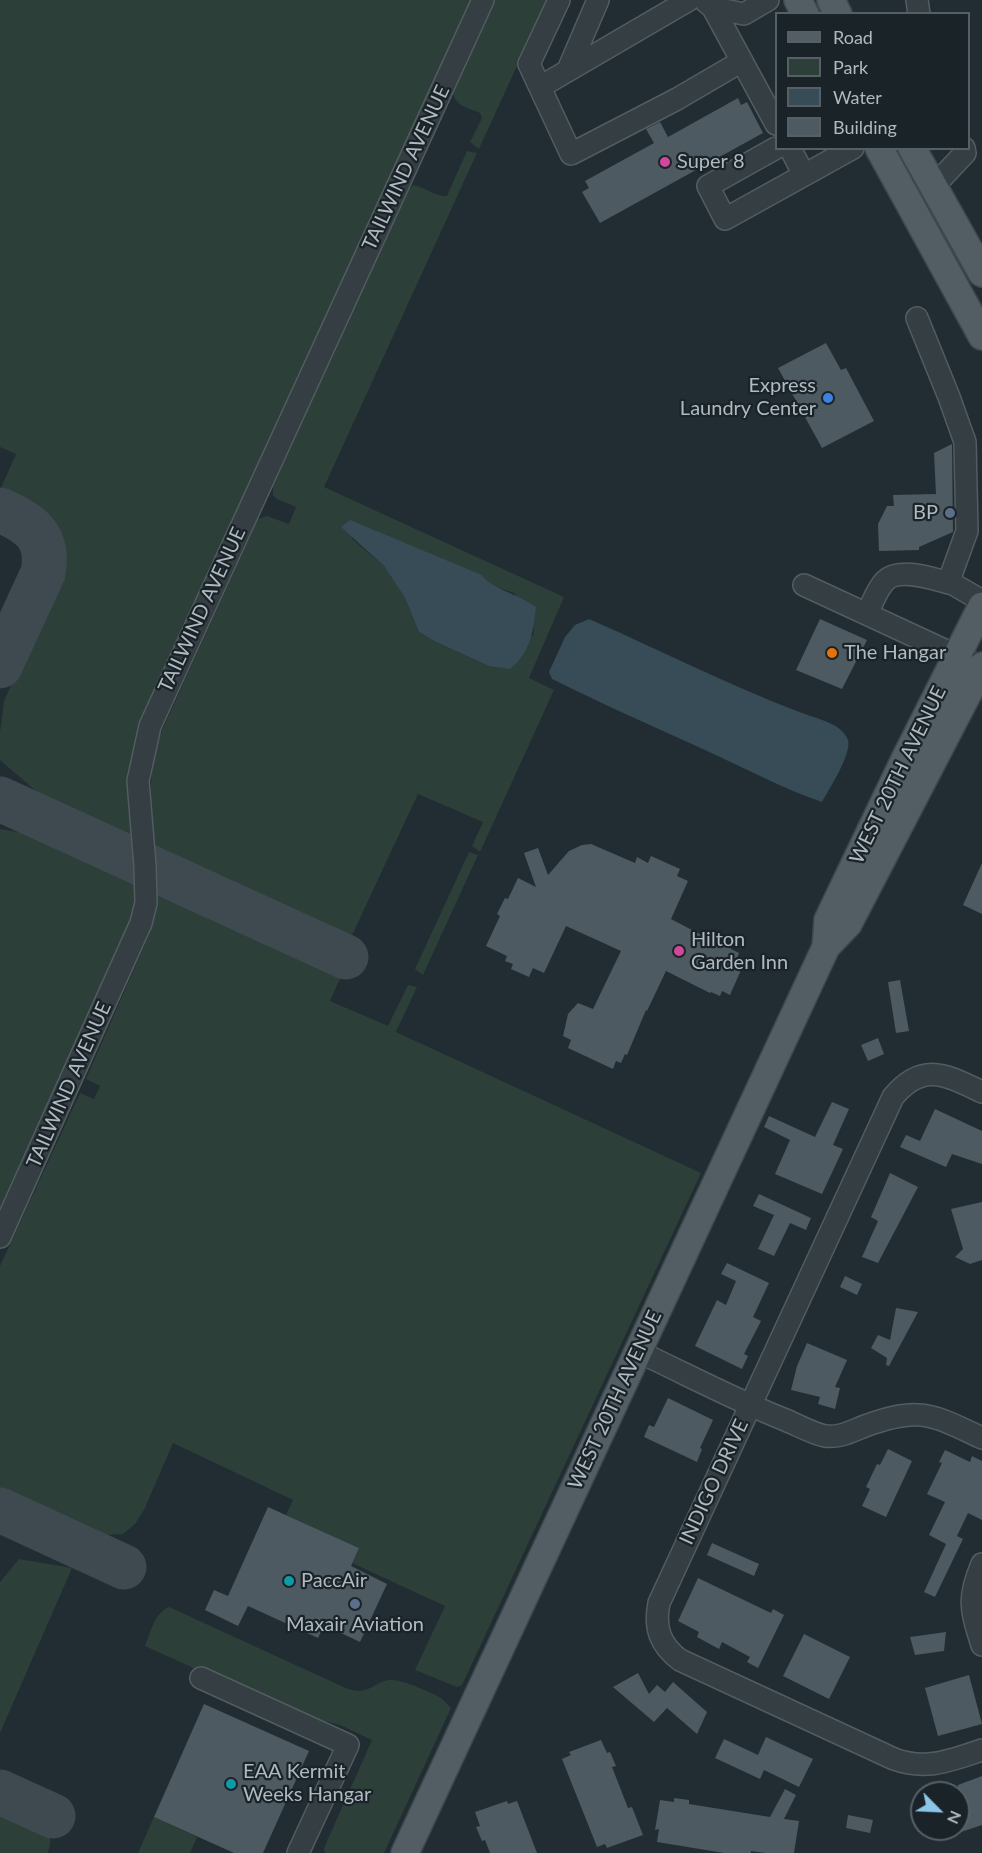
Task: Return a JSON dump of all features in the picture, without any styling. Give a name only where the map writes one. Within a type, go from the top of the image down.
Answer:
[{"type":"main road","points":[[880,150],[982,336]]},
{"type":"main road","points":[[913,150],[982,273]]},
{"type":"main road","name":"WEST 20TH AVENUE","points":[[826,947],[828,920],[982,603]]},
{"type":"main road","name":"WEST 20TH AVENUE","points":[[405,1853],[826,947],[848,924],[982,667]]},
{"type":"street","name":"TAILWIND AVENUE","points":[[0,1237],[141,923],[146,903],[146,866],[138,781],[150,726],[483,0]]},
{"type":"street","points":[[559,0],[529,64],[572,154],[742,62]]},
{"type":"street","points":[[568,70],[598,0]]},
{"type":"street","points":[[540,87],[689,0]]},
{"type":"street","points":[[708,4],[744,15],[768,0]]},
{"type":"street","points":[[708,4],[775,120]]},
{"type":"street","points":[[775,149],[708,186],[725,219],[849,150]]},
{"type":"street","points":[[791,150],[804,175]]},
{"type":"street","points":[[934,186],[971,151]]},
{"type":"street","points":[[917,318],[950,397],[965,442],[966,531],[951,575],[953,584]]},
{"type":"street","points":[[867,614],[884,581],[893,575],[906,574],[953,584],[982,603]]},
{"type":"street","points":[[804,585],[982,667]]},
{"type":"street","name":"INDIGO DRIVE","points":[[982,1092],[946,1075],[930,1074],[903,1085],[893,1097],[659,1604],[656,1622],[660,1639],[680,1660],[903,1762],[922,1765],[941,1764],[982,1750]]},
{"type":"street","points":[[637,1351],[750,1405],[823,1435],[845,1435],[882,1420],[905,1414],[925,1414],[982,1438]]},
{"type":"street","points":[[982,1564],[974,1583],[971,1599],[982,1645]]},
{"type":"street","points":[[201,1678],[348,1745],[298,1853]]},
{"type":"green space","points":[[0,0],[473,0],[147,712],[135,844],[44,798],[0,760],[0,732],[4,701],[60,578],[62,547],[56,528],[44,511],[27,499],[0,490],[16,454],[0,447]]},
{"type":"green space","points":[[495,0],[547,0],[479,149],[470,142],[482,118],[480,113],[459,103],[453,92]]},
{"type":"green space","points":[[467,151],[477,153],[324,487],[564,597],[529,678],[554,690],[480,852],[472,846],[483,822],[418,794],[347,946],[157,856],[150,796],[153,767],[159,737],[258,519],[267,516],[289,524],[296,507],[277,499],[273,495],[273,486],[407,191],[413,185],[438,195],[447,196]],"holes":[[[351,538],[392,538],[481,575],[492,584],[514,593],[534,629],[533,635],[489,666],[419,632],[405,598],[384,566]]]},
{"type":"green space","points":[[0,829],[24,833],[139,879],[135,910],[0,1221]]},
{"type":"green space","points":[[469,852],[478,855],[423,975],[415,969]]},
{"type":"green space","points":[[159,887],[344,970],[330,1001],[388,1026],[408,985],[417,987],[396,1032],[701,1173],[462,1685],[457,1687],[415,1670],[445,1606],[352,1563],[359,1548],[286,1515],[293,1500],[173,1443],[144,1510],[135,1524],[123,1534],[103,1535],[0,1488],[0,1266],[80,1093],[94,1099],[100,1086],[86,1079],[149,935]]},
{"type":"green space","points":[[19,1559],[72,1568],[0,1733],[0,1582]]},
{"type":"green space","points":[[169,1607],[348,1689],[360,1691],[388,1680],[399,1681],[436,1695],[451,1708],[384,1853],[325,1853],[324,1848],[372,1740],[340,1725],[290,1712],[145,1646],[160,1613]]},
{"type":"green space","points":[[0,1809],[42,1830],[50,1839],[48,1853],[0,1853]]},
{"type":"green space","points":[[154,1817],[197,1837],[190,1853],[138,1853]]},
{"type":"water","points":[[350,520],[482,575],[491,584],[536,607],[530,641],[522,656],[510,669],[489,666],[419,632],[405,598],[384,566],[341,527]]},
{"type":"water","points":[[589,619],[748,691],[828,722],[840,729],[848,740],[847,754],[822,802],[771,781],[552,679],[549,672],[565,637],[575,625]]},
{"type":"building","name":"Super 8","points":[[738,98],[741,105],[747,102],[763,133],[600,223],[582,192],[589,188],[585,181],[654,143],[646,129],[660,122],[668,137]]},
{"type":"building","name":"Express Laundry Center","points":[[826,343],[841,370],[846,368],[874,421],[822,448],[778,368]]},
{"type":"building","points":[[952,444],[953,532],[919,547],[919,550],[879,551],[878,524],[887,506],[894,506],[893,495],[936,494],[934,453]]},
{"type":"building","name":"The Hangar","points":[[820,619],[867,640],[842,689],[796,670]]},
{"type":"building","name":"Hilton Garden Inn","points":[[591,844],[635,863],[637,857],[648,863],[651,856],[680,869],[677,876],[688,881],[671,919],[713,941],[713,939],[731,947],[739,953],[737,958],[745,961],[730,995],[722,991],[720,996],[710,993],[666,971],[627,1055],[625,1054],[621,1063],[616,1061],[613,1069],[568,1048],[571,1040],[563,1036],[568,1014],[578,1003],[593,1009],[621,951],[566,926],[544,973],[533,968],[529,977],[511,969],[513,964],[505,961],[507,956],[486,946],[500,916],[497,914],[505,898],[508,899],[518,878],[536,887],[524,853],[538,848],[548,875],[569,851]]},
{"type":"building","points":[[982,863],[982,914],[963,905]]},
{"type":"building","points":[[900,980],[909,1031],[896,1033],[888,982]]},
{"type":"building","points":[[878,1038],[884,1054],[868,1061],[861,1045]]},
{"type":"building","points":[[832,1102],[849,1109],[833,1145],[843,1149],[822,1194],[775,1174],[790,1140],[764,1127],[769,1116],[815,1137]]},
{"type":"building","points":[[935,1109],[982,1131],[982,1164],[952,1154],[946,1167],[900,1147],[906,1135],[920,1141]]},
{"type":"building","points":[[890,1173],[918,1187],[878,1263],[862,1257],[878,1221],[871,1217]]},
{"type":"building","points":[[759,1194],[811,1218],[806,1230],[790,1223],[774,1256],[758,1249],[774,1215],[753,1206]]},
{"type":"building","points":[[982,1202],[982,1260],[970,1264],[955,1257],[963,1249],[951,1209]]},
{"type":"building","points":[[727,1263],[769,1283],[753,1317],[761,1321],[744,1354],[748,1356],[742,1369],[695,1346],[717,1300],[726,1305],[736,1281],[721,1274]]},
{"type":"building","points":[[845,1276],[862,1284],[857,1295],[840,1287]]},
{"type":"building","points":[[896,1308],[918,1312],[889,1366],[886,1365],[887,1358],[871,1348],[878,1335],[890,1340]]},
{"type":"building","points":[[807,1343],[847,1360],[835,1387],[840,1388],[835,1409],[818,1404],[820,1397],[791,1390],[797,1366]]},
{"type":"building","points":[[668,1398],[713,1420],[700,1448],[702,1449],[697,1462],[644,1437],[649,1425],[654,1427]]},
{"type":"building","points":[[888,1449],[912,1461],[886,1517],[862,1506],[870,1489],[866,1487],[877,1464],[880,1465]]},
{"type":"building","points":[[945,1450],[970,1462],[972,1456],[982,1461],[982,1520],[968,1513],[957,1536],[963,1539],[935,1597],[924,1592],[946,1544],[929,1535],[945,1502],[927,1494],[942,1463],[939,1462]]},
{"type":"building","name":"PaccAir","points":[[268,1507],[359,1548],[351,1566],[387,1584],[360,1642],[324,1625],[318,1638],[248,1606],[238,1626],[205,1610],[214,1590],[228,1596]]},
{"type":"building","points":[[712,1543],[759,1564],[754,1576],[707,1555]]},
{"type":"building","points":[[698,1578],[771,1613],[773,1609],[784,1615],[758,1668],[747,1662],[750,1657],[722,1642],[719,1649],[697,1637],[699,1632],[678,1621]]},
{"type":"building","points":[[946,1632],[944,1651],[915,1655],[910,1637]]},
{"type":"building","points":[[804,1634],[850,1657],[829,1699],[783,1676]]},
{"type":"building","points":[[638,1673],[649,1694],[657,1685],[665,1692],[673,1682],[707,1712],[697,1734],[667,1708],[654,1722],[613,1687]]},
{"type":"building","points":[[969,1675],[982,1724],[938,1736],[925,1688]]},
{"type":"building","name":"EAA Kermit Weeks Hangar","points":[[204,1704],[309,1751],[263,1853],[234,1853],[154,1817]]},
{"type":"building","points":[[766,1737],[813,1759],[799,1787],[764,1770],[760,1779],[715,1758],[724,1739],[758,1755]]},
{"type":"building","points":[[601,1740],[607,1753],[610,1752],[616,1766],[612,1767],[628,1808],[632,1807],[643,1835],[607,1848],[605,1844],[597,1847],[562,1759],[571,1755],[569,1752]]},
{"type":"building","points":[[982,1776],[982,1825],[970,1829],[970,1781]]},
{"type":"building","points":[[785,1789],[796,1795],[784,1819],[799,1821],[794,1853],[751,1851],[751,1853],[724,1853],[657,1842],[659,1829],[655,1830],[660,1800],[674,1802],[674,1798],[689,1800],[689,1804],[770,1817]]},
{"type":"building","points":[[507,1801],[508,1804],[517,1801],[537,1853],[490,1853],[485,1840],[482,1841],[476,1827],[480,1826],[475,1812]]},
{"type":"building","points":[[848,1815],[873,1820],[870,1833],[846,1828]]},
{"type":"taxiway","points":[[0,510],[20,520],[35,532],[43,549],[44,560],[43,573],[0,666]]},
{"type":"taxiway","points":[[0,799],[346,957]]},
{"type":"taxiway","points":[[0,1510],[124,1567]]},
{"type":"taxiway","points":[[0,1792],[53,1816]]},
{"type":"place","name":"Super 8","points":[[665,162]]},
{"type":"place","name":"Express Laundry Center","points":[[828,398]]},
{"type":"place","name":"BP","points":[[950,513]]},
{"type":"place","name":"The Hangar","points":[[832,653]]},
{"type":"place","name":"Hilton Garden Inn","points":[[679,951]]},
{"type":"place","name":"PaccAir","points":[[289,1581]]},
{"type":"place","name":"Maxair Aviation","points":[[355,1604]]},
{"type":"place","name":"EAA Kermit Weeks Hangar","points":[[231,1784]]}]
